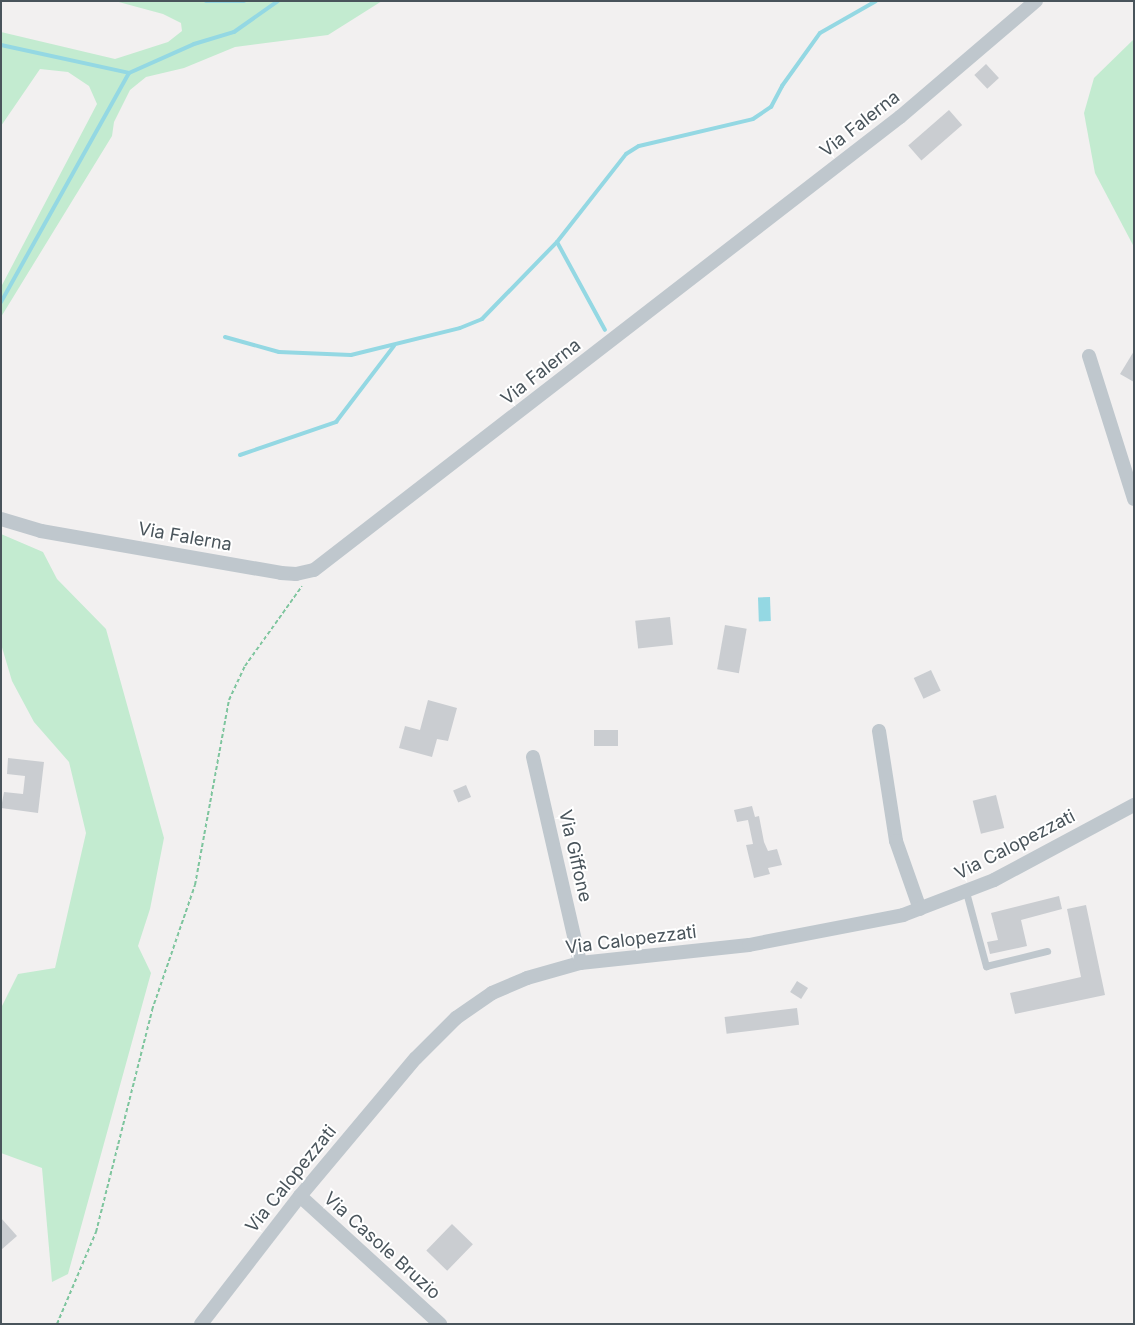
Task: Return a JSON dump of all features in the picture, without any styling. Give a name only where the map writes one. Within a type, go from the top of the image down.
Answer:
[{"type":"street","name":"Via Falerna","points":[[1,519],[26,528],[180,556],[287,574],[310,571],[900,117],[1036,1]]},
{"type":"street","points":[[1089,356],[1134,499]]},
{"type":"street","points":[[879,731],[896,841],[920,909]]},
{"type":"street","name":"Via Giffone","points":[[533,757],[580,963]]},
{"type":"street","name":"Via Calopezzati","points":[[201,1324],[300,1196],[416,1058],[461,1014],[509,985],[580,963],[749,945],[920,909],[966,892],[1134,806]]},
{"type":"street","name":"Via Casole Bruzio","points":[[300,1196],[440,1324]]},
{"type":"lane","points":[[966,892],[986,966],[1047,951]]},
{"type":"path","points":[[57,1324],[96,1232],[152,1010],[195,886],[229,700],[242,672],[310,571]]},
{"type":"green space","points":[[115,1],[382,1],[328,35],[235,47],[184,68],[146,77],[130,90],[114,122],[112,136],[1,317],[1,287],[97,104],[89,86],[68,72],[40,69],[1,126],[1,32],[115,59],[168,42],[182,31],[181,23],[163,14]]},
{"type":"green space","points":[[1134,39],[1134,247],[1095,173],[1084,113],[1094,78]]},
{"type":"green space","points":[[1,534],[43,552],[57,579],[106,629],[164,838],[150,909],[138,946],[151,973],[68,1274],[52,1282],[42,1168],[1,1153],[1,1008],[18,974],[55,968],[86,833],[69,762],[34,722],[12,681],[1,644]]},
{"type":"water","points":[[758,597],[770,597],[771,621],[759,621]]},
{"type":"building","points":[[986,64],[999,78],[987,89],[974,75]]},
{"type":"building","points":[[949,110],[962,125],[921,161],[908,145]]},
{"type":"building","points":[[1134,351],[1134,382],[1120,374]]},
{"type":"building","points":[[670,617],[673,645],[638,649],[635,621]]},
{"type":"building","points":[[725,625],[747,629],[739,673],[717,669]]},
{"type":"building","points":[[931,670],[941,691],[924,699],[914,678]]},
{"type":"building","points":[[428,700],[457,708],[448,741],[437,739],[432,757],[399,748],[405,726],[420,730]]},
{"type":"building","points":[[594,730],[618,730],[618,746],[594,746]]},
{"type":"building","points":[[8,758],[44,762],[38,813],[1,808],[4,792],[23,794],[25,776],[7,774]]},
{"type":"building","points":[[466,785],[471,797],[458,802],[453,790]]},
{"type":"building","points":[[996,795],[1004,828],[981,834],[973,801]]},
{"type":"building","points":[[752,806],[755,817],[759,816],[764,842],[768,851],[777,849],[782,865],[768,868],[770,874],[754,878],[746,845],[753,844],[748,820],[737,822],[734,810]]},
{"type":"building","points":[[1059,896],[1062,909],[1021,920],[1027,946],[990,954],[987,942],[998,940],[991,913]]},
{"type":"building","points":[[1086,905],[1105,995],[1015,1014],[1010,993],[1081,977],[1067,909]]},
{"type":"building","points":[[797,981],[808,988],[801,999],[790,992]]},
{"type":"building","points":[[797,1008],[799,1025],[727,1034],[725,1017]]},
{"type":"building","points":[[1,1218],[17,1236],[1,1250]]},
{"type":"building","points":[[452,1224],[473,1244],[447,1271],[426,1251]]},
{"type":"waterway","points":[[206,1],[244,1]]},
{"type":"waterway","points":[[1,302],[129,73],[194,44],[234,32],[278,1]]},
{"type":"waterway","points":[[225,337],[279,352],[351,355],[460,328],[482,319],[557,242],[626,154],[639,146],[753,119],[771,107],[782,86],[820,33],[876,1]]},
{"type":"waterway","points":[[1,45],[129,73]]},
{"type":"waterway","points":[[557,242],[605,330]]},
{"type":"waterway","points":[[240,455],[336,422],[394,346]]}]
